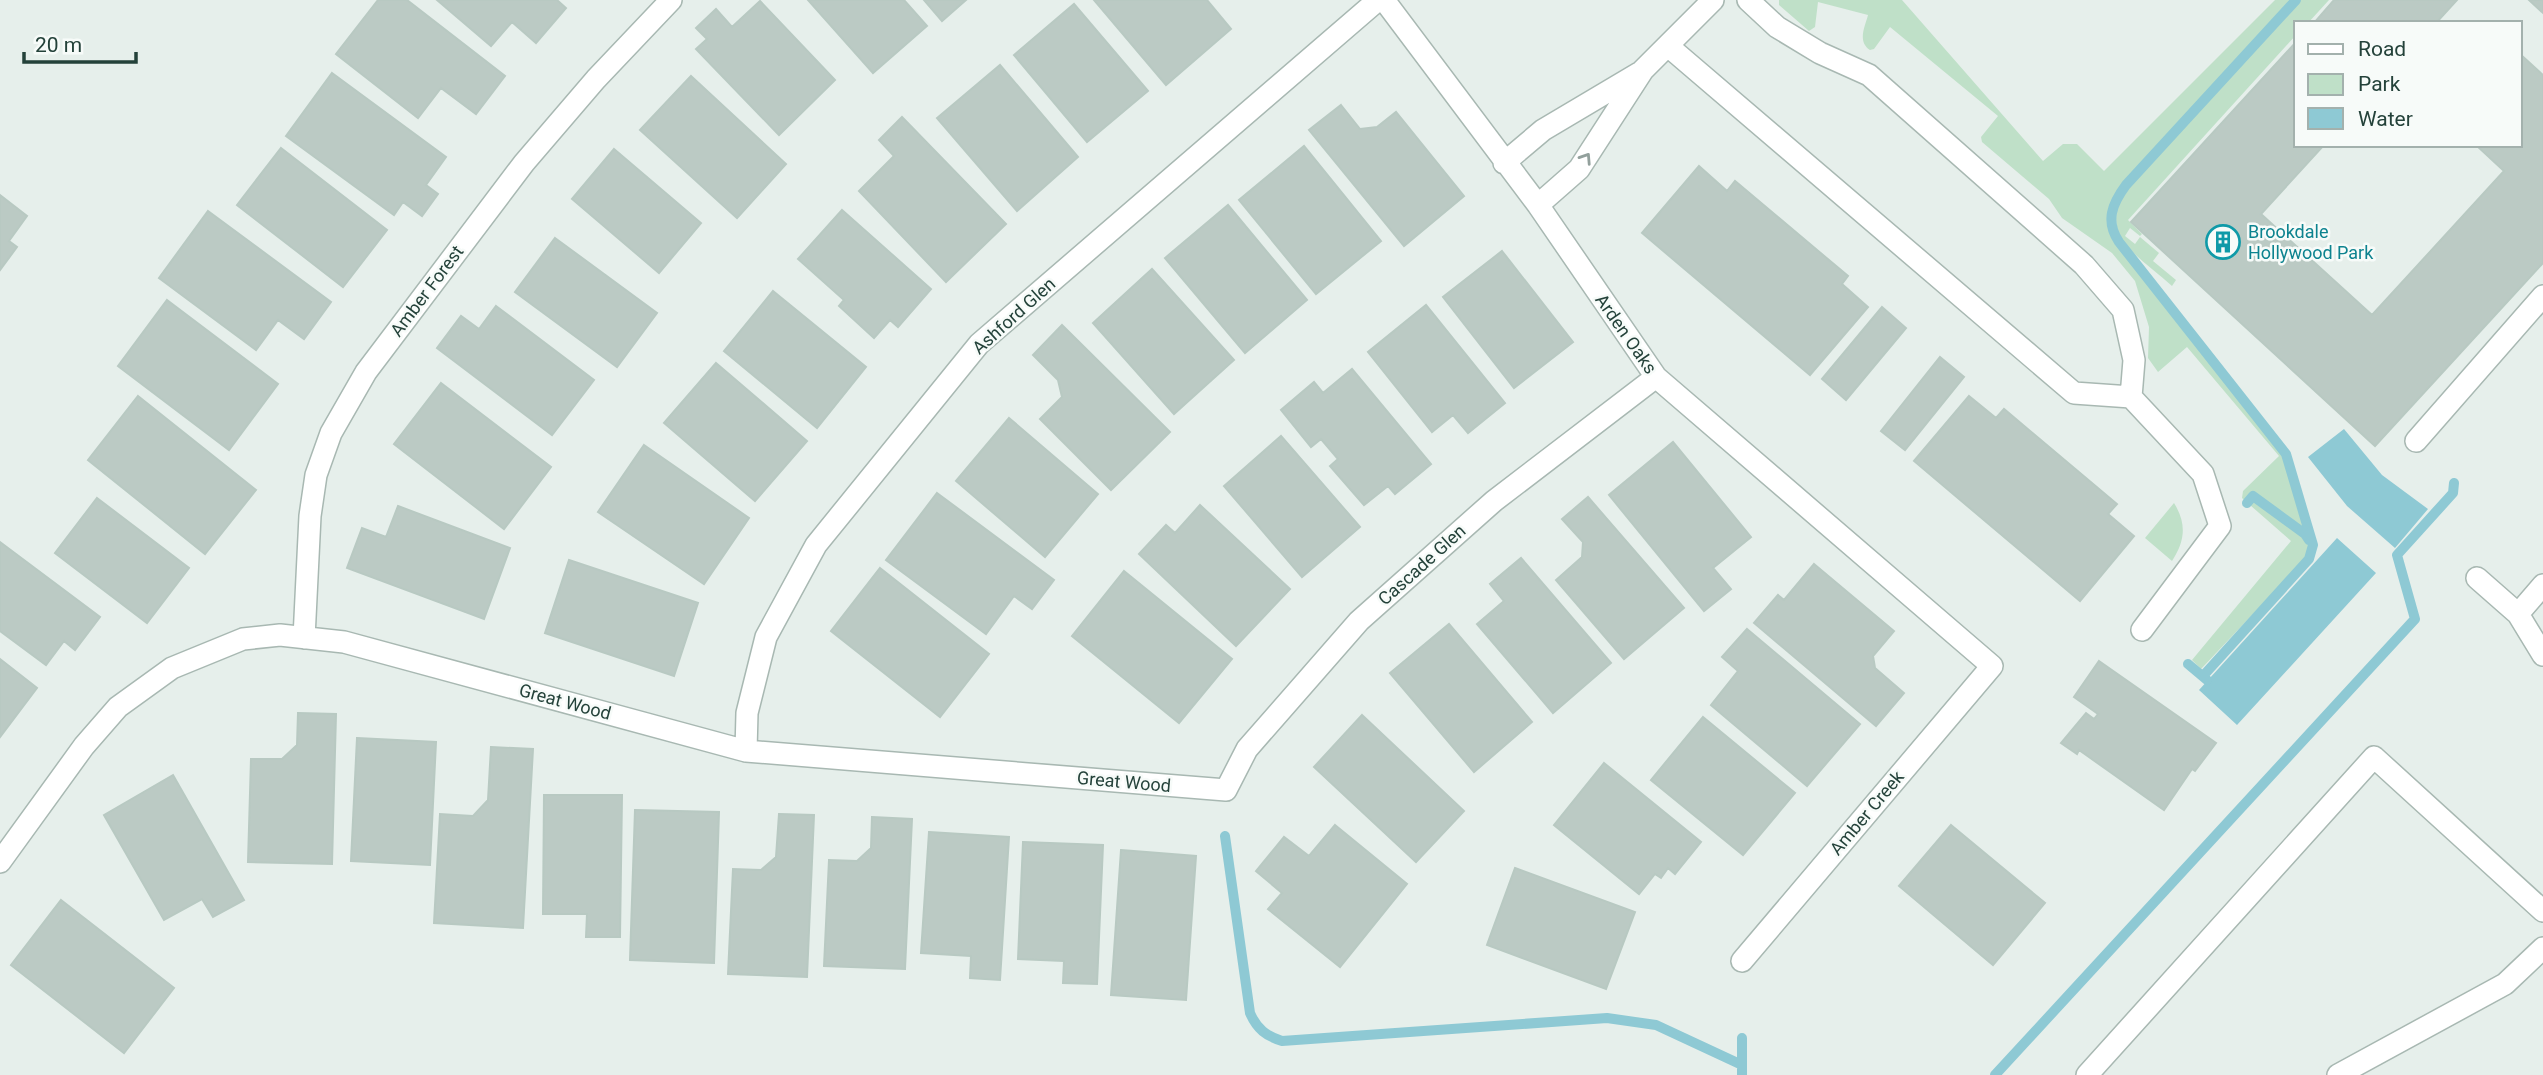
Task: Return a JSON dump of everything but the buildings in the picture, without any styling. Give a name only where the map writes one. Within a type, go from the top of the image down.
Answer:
[{"type":"street","name":"Amber Forest","points":[[304,638],[310,516],[316,475],[331,433],[366,372],[524,163],[596,79],[671,0]]},
{"type":"street","name":"Ashford Glen","points":[[746,751],[747,713],[766,637],[816,545],[979,344],[1378,0]]},
{"type":"street","name":"Arden Oaks","points":[[1384,0],[1538,205],[1656,377],[1992,666]]},
{"type":"street","points":[[1504,163],[1543,130],[1643,70],[1713,0]]},
{"type":"street","points":[[1748,0],[1777,27],[1820,53],[1869,75],[2084,265],[2123,310],[2134,360],[2131,397]]},
{"type":"street","points":[[1668,46],[2074,393],[2131,397],[2203,474],[2220,526],[2142,630]]},
{"type":"street","points":[[1538,205],[1579,169],[1643,70]]},
{"type":"street","points":[[2416,440],[2543,296]]},
{"type":"street","name":"Cascade Glen","points":[[1226,790],[1247,749],[1359,621],[1494,500],[1656,377]]},
{"type":"street","points":[[2477,578],[2518,614],[2543,655]]},
{"type":"street","points":[[2518,614],[2543,585]]},
{"type":"street","name":"Great Wood","points":[[0,862],[84,746],[118,707],[172,668],[243,639],[280,635],[344,642],[746,751],[1226,790]]},
{"type":"street","name":"Amber Creek","points":[[1742,961],[1992,666]]},
{"type":"street","points":[[2087,1075],[2374,757],[2543,911]]},
{"type":"street","points":[[2338,1075],[2505,984],[2543,948]]},
{"type":"green space","points":[[1779,0],[1902,0],[2043,161],[2063,144],[2077,144],[2104,171],[2275,0],[2292,0],[2123,185],[2108,214],[2109,228],[2117,245],[2283,456],[2309,542],[2306,558],[2201,669],[2192,660],[2291,541],[2242,498],[2243,491],[2279,456],[2187,347],[2158,372],[2148,358],[2149,327],[2135,281],[2112,253],[2062,218],[2049,199],[1982,142],[1981,137],[1998,116],[1890,27],[1874,49],[1870,50],[1863,38],[1868,15],[1818,2],[1815,27],[1809,31],[1779,5]]},
{"type":"green space","points":[[2300,0],[2329,0],[2310,21],[2294,21],[2294,37],[2128,220],[2142,234],[2140,236],[2130,228],[2125,236],[2135,244],[2140,237],[2159,253],[2153,261],[2176,280],[2172,286],[2134,253],[2118,230],[2116,217],[2119,202],[2129,185]]},
{"type":"green space","points":[[2174,503],[2181,518],[2183,532],[2180,546],[2172,561],[2145,538]]},
{"type":"water","points":[[2344,429],[2382,475],[2428,509],[2395,548],[2347,506],[2308,457]]},
{"type":"water","points":[[2337,538],[2376,573],[2237,725],[2199,690]]},
{"type":"waterway","points":[[2203,676],[2309,559],[2313,545],[2286,454],[2119,242],[2111,220],[2114,206],[2126,185],[2296,0]]},
{"type":"waterway","points":[[1995,1075],[2415,619],[2397,555],[2453,493],[2454,483]]},
{"type":"waterway","points":[[2247,503],[2253,496],[2305,534],[2309,540]]},
{"type":"waterway","points":[[2188,664],[2207,680]]},
{"type":"waterway","points":[[1225,836],[1250,1013],[1259,1028],[1276,1039],[1282,1041],[1607,1018],[1656,1025],[1742,1065]]},
{"type":"waterway","points":[[1742,1038],[1742,1075]]},
{"type":"place","name":"Brookdale Hollywood Park","points":[[2223,242]]}]
